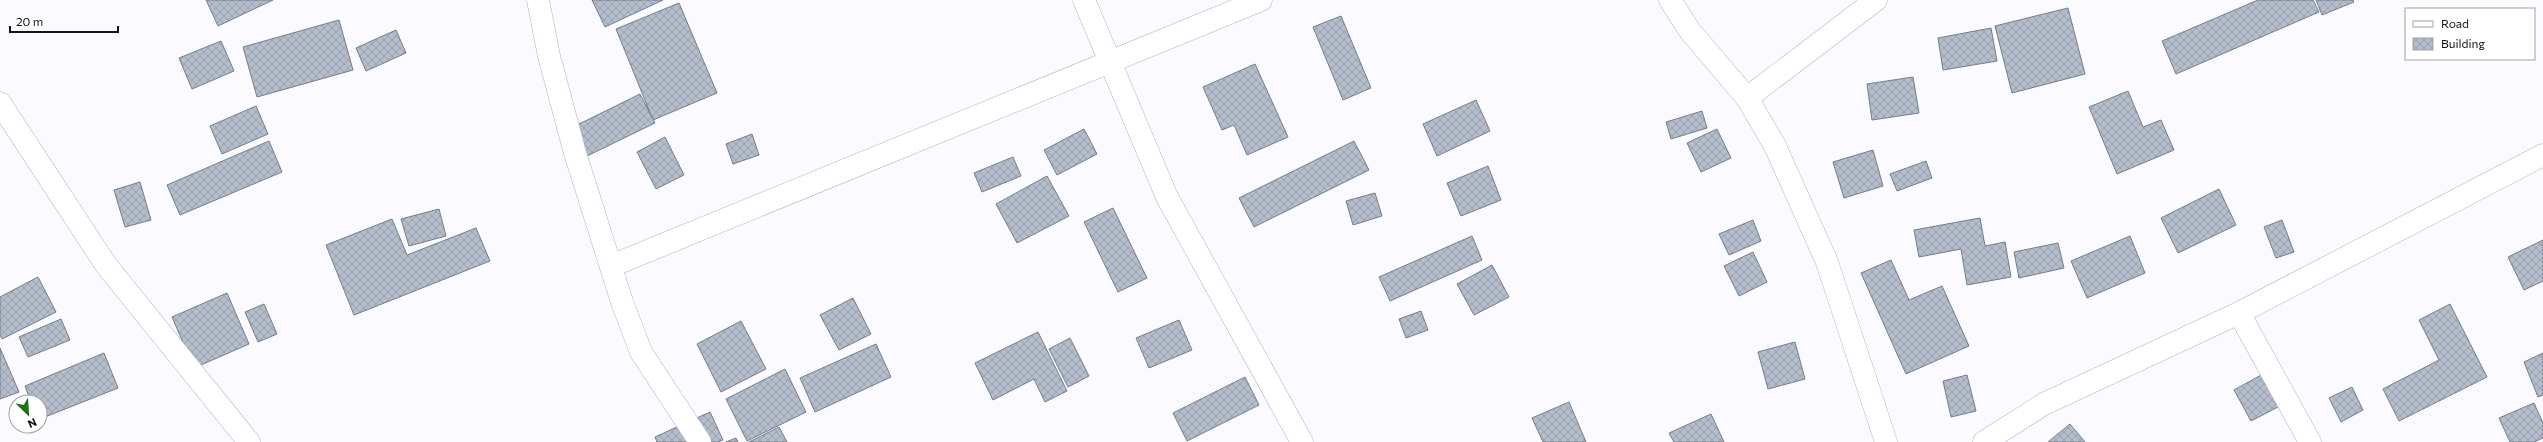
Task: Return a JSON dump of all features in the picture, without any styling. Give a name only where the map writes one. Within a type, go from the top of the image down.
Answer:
[{"type":"street","points":[[538,0],[549,56],[573,146],[611,266],[641,352],[700,442]]},
{"type":"street","points":[[1084,0],[1167,197],[1302,442]]},
{"type":"street","points":[[611,266],[1261,0]]},
{"type":"street","points":[[1670,0],[1690,31],[1747,98],[1775,146],[1827,262],[1886,442]]},
{"type":"street","points":[[1747,98],[1876,0]]},
{"type":"street","points":[[0,103],[106,265],[249,442]]},
{"type":"street","points":[[1984,442],[2044,404],[2239,313],[2543,155]]},
{"type":"street","points":[[2239,313],[2310,442]]},
{"type":"building","points":[[206,0],[273,0],[218,26]]},
{"type":"building","points":[[592,0],[663,0],[605,27]]},
{"type":"building","points":[[2258,0],[2313,0],[2319,12],[2176,74],[2162,41]]},
{"type":"building","points":[[2316,0],[2353,0],[2354,2],[2322,15]]},
{"type":"building","points":[[679,3],[717,93],[653,120],[616,29]]},
{"type":"building","points":[[2068,8],[2085,74],[2012,93],[1995,26]]},
{"type":"building","points":[[1341,16],[1371,88],[1343,100],[1313,27]]},
{"type":"building","points":[[339,20],[353,70],[257,97],[243,47]]},
{"type":"building","points":[[1991,28],[1997,61],[1943,70],[1938,38]]},
{"type":"building","points":[[396,30],[406,53],[366,71],[356,48]]},
{"type":"building","points":[[221,41],[234,71],[192,89],[179,58]]},
{"type":"building","points":[[1255,64],[1288,137],[1247,155],[1234,125],[1222,130],[1203,87]]},
{"type":"building","points":[[1913,77],[1919,113],[1872,120],[1867,84]]},
{"type":"building","points":[[2128,91],[2143,127],[2161,120],[2174,150],[2117,174],[2089,107]]},
{"type":"building","points":[[640,94],[655,123],[585,157],[571,128]]},
{"type":"building","points":[[1476,100],[1490,131],[1437,156],[1423,124]]},
{"type":"building","points":[[256,106],[268,134],[222,154],[210,126]]},
{"type":"building","points":[[1702,111],[1707,128],[1671,139],[1666,122]]},
{"type":"building","points":[[1084,129],[1097,154],[1057,175],[1044,150]]},
{"type":"building","points":[[1717,129],[1731,158],[1701,172],[1687,143]]},
{"type":"building","points":[[752,134],[759,155],[733,164],[726,144]]},
{"type":"building","points":[[665,137],[684,175],[656,189],[637,152]]},
{"type":"building","points":[[269,141],[282,172],[180,215],[167,185]]},
{"type":"building","points":[[1354,141],[1369,170],[1254,227],[1239,198]]},
{"type":"building","points":[[1873,150],[1883,186],[1844,198],[1833,162]]},
{"type":"building","points":[[1013,157],[1021,176],[982,192],[974,173]]},
{"type":"building","points":[[1926,161],[1932,178],[1897,191],[1890,174]]},
{"type":"building","points":[[1488,166],[1501,200],[1461,216],[1447,183]]},
{"type":"building","points":[[1047,176],[1069,216],[1017,243],[996,204]]},
{"type":"building","points":[[140,182],[151,220],[125,227],[114,190]]},
{"type":"building","points":[[2219,189],[2236,225],[2178,253],[2161,218]]},
{"type":"building","points":[[1375,193],[1382,216],[1353,225],[1346,201]]},
{"type":"building","points":[[1113,208],[1147,278],[1118,292],[1084,222]]},
{"type":"building","points":[[439,209],[446,236],[409,246],[401,219]]},
{"type":"building","points":[[1980,218],[1985,246],[2005,242],[2011,277],[1967,285],[1961,249],[1919,257],[1914,230]]},
{"type":"building","points":[[392,219],[407,255],[476,228],[490,261],[354,315],[326,245]]},
{"type":"building","points":[[1753,220],[1761,241],[1729,255],[1719,234]]},
{"type":"building","points":[[2282,220],[2294,252],[2276,258],[2264,227]]},
{"type":"building","points":[[1472,236],[1482,260],[1390,301],[1379,277]]},
{"type":"building","points":[[2130,236],[2145,273],[2087,298],[2071,261]]},
{"type":"building","points":[[2543,240],[2543,281],[2524,290],[2508,257]]},
{"type":"building","points":[[2058,243],[2064,268],[2019,278],[2014,252]]},
{"type":"building","points":[[1753,252],[1767,282],[1739,296],[1724,266]]},
{"type":"building","points":[[1891,260],[1909,300],[1942,286],[1969,346],[1906,374],[1861,273]]},
{"type":"building","points":[[1492,265],[1509,297],[1474,315],[1457,284]]},
{"type":"building","points":[[38,277],[56,312],[2,339],[0,335],[0,297]]},
{"type":"building","points":[[227,293],[249,344],[194,368],[172,317]]},
{"type":"building","points":[[853,298],[871,334],[839,350],[820,315]]},
{"type":"building","points":[[264,304],[277,334],[258,342],[245,312]]},
{"type":"building","points":[[2450,304],[2487,377],[2399,421],[2383,389],[2439,360],[2419,320]]},
{"type":"building","points":[[1421,311],[1428,330],[1406,338],[1399,319]]},
{"type":"building","points":[[61,319],[70,340],[28,357],[19,337]]},
{"type":"building","points":[[1179,320],[1192,350],[1149,368],[1136,338]]},
{"type":"building","points":[[741,321],[766,369],[721,392],[697,344]]},
{"type":"building","points":[[1038,332],[1067,391],[1045,402],[1034,379],[993,400],[975,363]]},
{"type":"building","points":[[1070,338],[1089,376],[1068,387],[1049,349]]},
{"type":"building","points":[[1795,342],[1805,379],[1768,389],[1758,352]]},
{"type":"building","points":[[876,344],[891,377],[815,412],[800,378]]},
{"type":"building","points":[[0,348],[19,392],[8,394],[8,396],[0,399]]},
{"type":"building","points":[[104,353],[118,388],[48,416],[48,394],[28,394],[25,386]]},
{"type":"building","points":[[2543,353],[2543,395],[2538,397],[2524,362]]},
{"type":"building","points":[[785,369],[806,412],[747,441],[726,399]]},
{"type":"building","points":[[2263,374],[2280,406],[2251,421],[2234,390]]},
{"type":"building","points":[[1967,375],[1976,411],[1951,417],[1943,381]]},
{"type":"building","points":[[1245,377],[1259,405],[1187,441],[1173,413]]},
{"type":"building","points":[[2352,387],[2363,410],[2341,422],[2329,398]]},
{"type":"building","points":[[1569,402],[1586,442],[1543,442],[1532,418]]},
{"type":"building","points":[[2534,403],[2543,423],[2543,438],[2534,442],[2510,442],[2499,418]]},
{"type":"building","points":[[710,412],[723,440],[718,442],[657,442],[655,437]]},
{"type":"building","points":[[1711,414],[1724,442],[1674,442],[1669,433]]},
{"type":"building","points":[[2070,424],[2085,442],[2048,442]]},
{"type":"building","points":[[779,427],[787,442],[749,442]]},
{"type":"building","points":[[736,438],[738,442],[726,442]]}]
